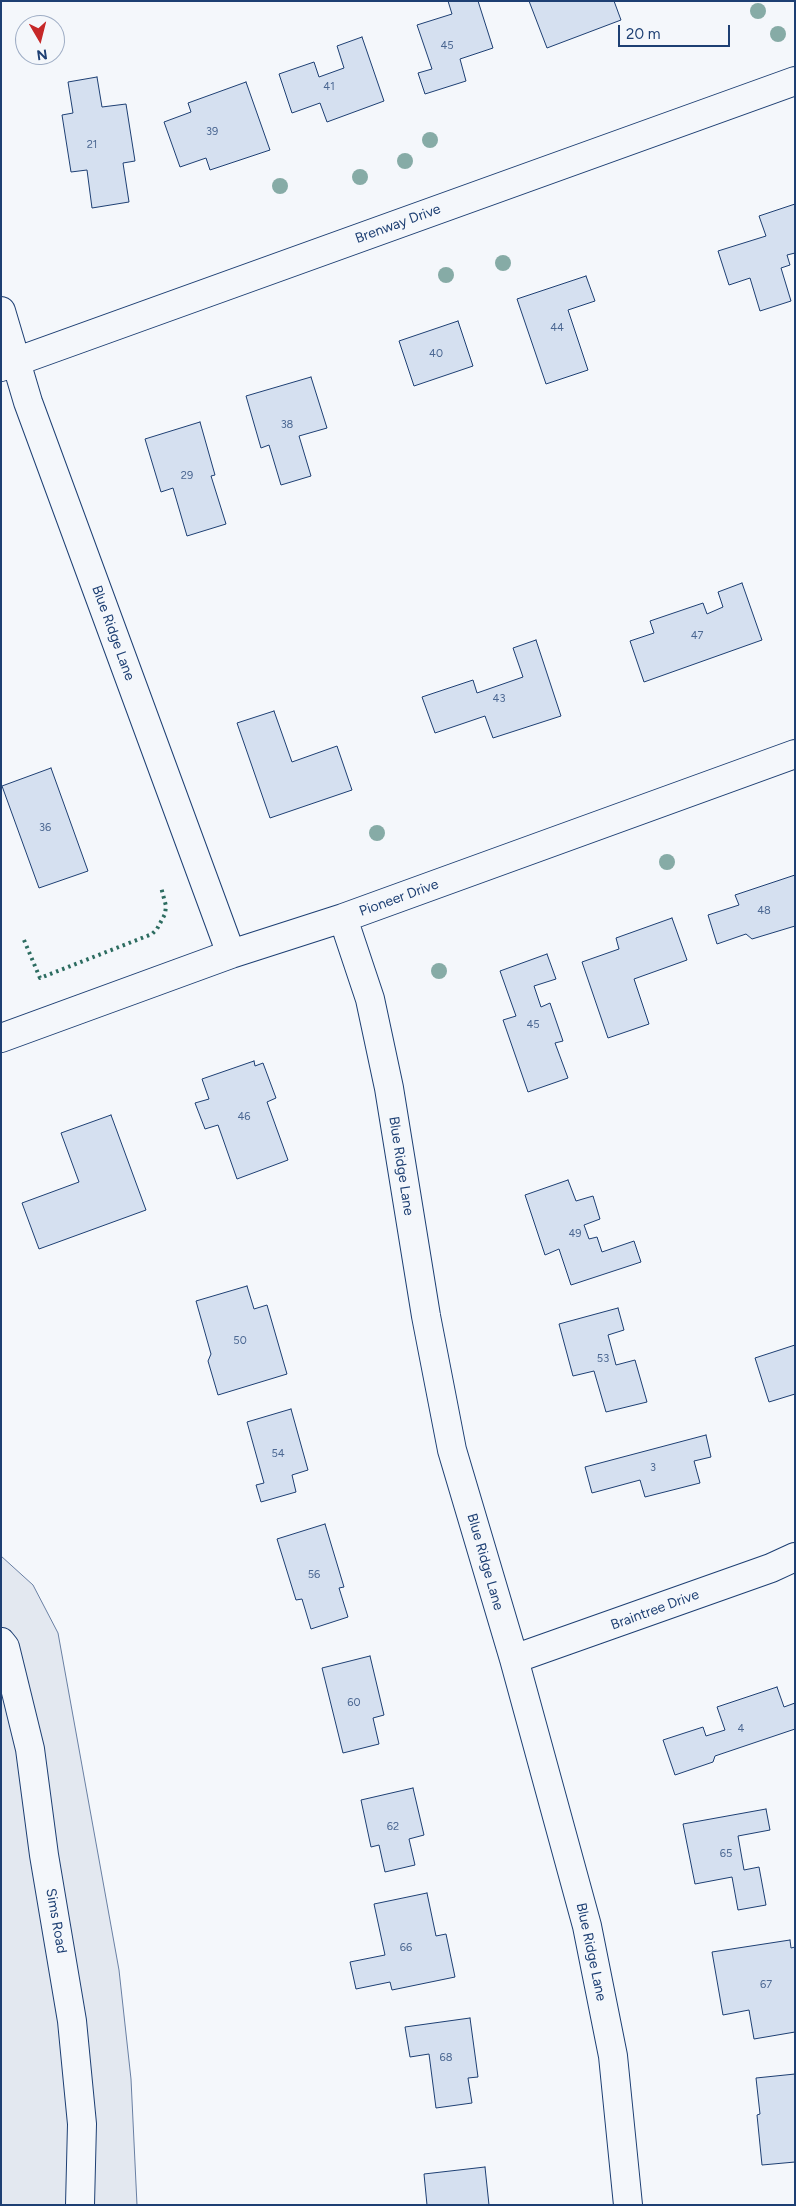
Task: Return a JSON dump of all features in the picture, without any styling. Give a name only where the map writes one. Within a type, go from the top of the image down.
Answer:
[{"type":"street","name":"Brenway Drive","points":[[8,364],[795,81]]},
{"type":"street","name":"Blue Ridge Lane","points":[[1,310],[8,364],[28,402],[231,954]]},
{"type":"street","name":"Pioneer Drive","points":[[1,1038],[231,954],[344,918],[795,754]]},
{"type":"street","name":"Blue Ridge Lane","points":[[344,918],[370,999],[388,1088],[426,1316],[452,1450],[514,1660],[587,1926],[613,2056],[628,2205]]},
{"type":"street","name":"Braintree Drive","points":[[514,1660],[771,1568],[795,1557]]},
{"type":"street","name":"Sims Road","points":[[1,1642],[5,1648],[30,1750],[44,1855],[72,2021],[82,2124],[80,2205]]},
{"type":"shaded area","points":[[1,1556],[33,1585],[58,1633],[119,1970],[131,2079],[137,2205],[1,2205]]},
{"type":"building","points":[[448,1],[478,1],[493,48],[460,59],[466,81],[425,94],[418,73],[432,69],[417,25],[452,14]]},
{"type":"building","points":[[529,1],[614,1],[621,20],[547,48]]},
{"type":"building","points":[[362,37],[384,101],[327,122],[320,103],[292,113],[279,74],[314,62],[319,77],[344,68],[337,46]]},
{"type":"building","points":[[97,77],[102,107],[126,104],[135,161],[123,163],[129,202],[92,208],[87,170],[71,172],[62,115],[73,113],[68,82]]},
{"type":"building","points":[[246,82],[270,150],[210,170],[206,158],[180,167],[164,122],[191,112],[188,103]]},
{"type":"building","points":[[795,204],[795,253],[787,255],[790,265],[781,268],[791,301],[760,311],[750,278],[729,285],[718,251],[766,236],[759,216]]},
{"type":"building","points":[[586,276],[595,301],[568,310],[588,370],[546,384],[517,299]]},
{"type":"building","points":[[458,321],[473,366],[414,386],[399,341]]},
{"type":"building","points":[[311,377],[327,428],[299,436],[311,476],[281,485],[269,445],[261,448],[246,396]]},
{"type":"building","points":[[200,422],[215,475],[211,476],[226,524],[187,536],[173,488],[161,492],[145,439]]},
{"type":"building","points":[[742,583],[762,640],[644,682],[630,641],[654,633],[650,621],[703,603],[707,614],[723,607],[718,592]]},
{"type":"building","points":[[536,640],[561,716],[493,738],[485,716],[435,733],[422,697],[473,680],[477,693],[523,677],[513,648]]},
{"type":"building","points":[[274,711],[292,762],[337,746],[352,790],[270,818],[237,723]]},
{"type":"building","points":[[51,768],[88,871],[39,888],[2,786]]},
{"type":"building","points":[[795,875],[795,926],[752,939],[746,934],[717,944],[708,915],[739,905],[735,895]]},
{"type":"building","points":[[672,918],[687,960],[634,979],[649,1024],[608,1038],[582,962],[619,949],[616,938]]},
{"type":"building","points":[[547,954],[556,979],[534,986],[541,1007],[550,1003],[563,1041],[555,1043],[568,1078],[528,1092],[503,1020],[516,1016],[500,971]]},
{"type":"building","points":[[254,1061],[255,1066],[263,1063],[276,1098],[267,1102],[288,1160],[237,1179],[218,1125],[205,1129],[195,1103],[209,1099],[202,1079]]},
{"type":"building","points":[[111,1115],[146,1210],[39,1249],[22,1203],[79,1182],[61,1133]]},
{"type":"building","points":[[568,1180],[576,1201],[593,1196],[600,1219],[584,1225],[589,1239],[597,1237],[602,1252],[634,1241],[641,1262],[571,1285],[559,1249],[545,1255],[525,1195]]},
{"type":"building","points":[[247,1286],[254,1309],[267,1305],[287,1374],[218,1395],[208,1361],[211,1354],[196,1301]]},
{"type":"building","points":[[618,1308],[624,1330],[608,1335],[616,1365],[635,1360],[647,1402],[606,1412],[594,1371],[573,1376],[559,1324]]},
{"type":"building","points":[[795,1345],[795,1394],[769,1402],[755,1358]]},
{"type":"building","points":[[291,1409],[308,1470],[292,1475],[296,1492],[261,1502],[256,1485],[264,1483],[247,1422]]},
{"type":"building","points":[[706,1435],[711,1457],[694,1461],[700,1483],[645,1497],[640,1480],[592,1493],[585,1467]]},
{"type":"building","points":[[325,1524],[344,1587],[339,1588],[348,1617],[311,1629],[302,1599],[296,1600],[277,1539]]},
{"type":"building","points":[[370,1656],[384,1715],[373,1718],[379,1744],[343,1753],[322,1668]]},
{"type":"building","points":[[777,1687],[784,1707],[795,1703],[795,1729],[715,1756],[713,1762],[675,1775],[663,1740],[703,1727],[706,1736],[725,1730],[717,1707]]},
{"type":"building","points":[[413,1788],[424,1835],[409,1839],[415,1865],[385,1872],[379,1845],[371,1847],[361,1800]]},
{"type":"building","points":[[766,1809],[770,1830],[738,1836],[744,1870],[759,1867],[766,1905],[738,1910],[732,1877],[695,1884],[683,1824]]},
{"type":"building","points":[[427,1893],[436,1936],[446,1934],[455,1977],[392,1990],[390,1982],[356,1989],[350,1962],[385,1955],[374,1904]]},
{"type":"building","points":[[790,1940],[791,1948],[795,1947],[795,2032],[754,2039],[749,2010],[723,2015],[712,1952]]},
{"type":"building","points":[[470,2018],[478,2077],[468,2078],[472,2103],[436,2108],[429,2054],[410,2057],[405,2027]]},
{"type":"building","points":[[795,2074],[795,2162],[762,2165],[757,2115],[760,2114],[756,2078]]},
{"type":"building","points":[[485,2167],[489,2205],[427,2205],[424,2174]]},
{"type":"hedge","points":[[24,940],[40,978],[152,934],[165,914],[166,906],[161,887]]}]
